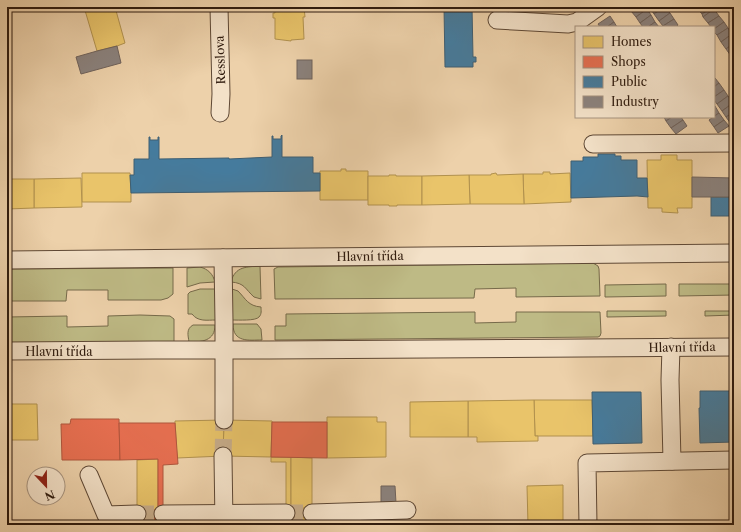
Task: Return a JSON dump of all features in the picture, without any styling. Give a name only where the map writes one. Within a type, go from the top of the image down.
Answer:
[{"type":"street","name":"Resslova","points":[[219,7],[220,113]]},
{"type":"street","points":[[497,20],[568,24],[577,22],[598,7]]},
{"type":"street","points":[[593,144],[734,143]]},
{"type":"street","name":"Hlavní třída","points":[[7,260],[734,253]]},
{"type":"street","points":[[223,258],[224,420]]},
{"type":"street","points":[[671,347],[670,380],[672,461]]},
{"type":"street","name":"Hlavní třída","points":[[7,351],[734,347]]},
{"type":"street","points":[[223,456],[224,519]]},
{"type":"street","points":[[588,525],[587,463],[734,460]]},
{"type":"street","points":[[89,475],[106,515],[137,514]]},
{"type":"street","points":[[312,513],[407,510]]},
{"type":"street","points":[[162,514],[224,519],[286,513]]},
{"type":"shaded area","points":[[593,263],[598,266],[599,269],[600,296],[516,297],[516,288],[475,289],[474,298],[275,299],[274,269],[278,267]]},
{"type":"shaded area","points":[[260,266],[261,299],[254,297],[242,285],[231,282],[235,273],[242,268]]},
{"type":"shaded area","points":[[200,267],[210,272],[215,282],[200,283],[187,287],[187,268]]},
{"type":"shaded area","points":[[173,268],[173,294],[168,298],[161,300],[108,300],[108,290],[67,290],[66,301],[7,301],[7,269]]},
{"type":"shaded area","points":[[666,284],[666,296],[605,297],[605,285]]},
{"type":"shaded area","points":[[679,284],[734,284],[734,295],[679,296]]},
{"type":"shaded area","points":[[200,289],[216,289],[216,320],[200,319],[194,317],[192,314],[188,314],[188,294]]},
{"type":"shaded area","points":[[232,289],[238,291],[250,304],[261,307],[259,317],[251,320],[232,320]]},
{"type":"shaded area","points":[[607,311],[666,311],[666,316],[607,317]]},
{"type":"shaded area","points":[[705,311],[734,311],[734,315],[705,316]]},
{"type":"shaded area","points":[[475,312],[475,323],[516,322],[516,312],[600,312],[601,333],[598,337],[275,340],[275,326],[286,326],[286,314]]},
{"type":"shaded area","points":[[67,316],[67,327],[108,326],[108,316],[170,316],[174,319],[174,342],[7,343],[7,317]]},
{"type":"shaded area","points":[[233,324],[257,324],[261,329],[262,340],[247,340],[239,337],[236,335]]},
{"type":"shaded area","points":[[193,325],[215,325],[213,334],[207,340],[189,342],[188,330]]},
{"type":"building: Homes","points":[[84,7],[115,7],[125,43],[97,51]]},
{"type":"building: Homes","points":[[275,7],[304,7],[304,39],[291,41],[275,39],[275,18],[273,18],[273,13],[275,13]]},
{"type":"building: Homes","points":[[661,155],[677,155],[677,160],[692,160],[692,208],[677,208],[678,213],[662,212],[662,208],[648,208],[647,160],[661,160]]},
{"type":"building: Homes","points":[[341,169],[346,169],[346,171],[368,171],[368,200],[320,200],[320,171],[341,171]]},
{"type":"building: Homes","points":[[543,172],[550,172],[550,174],[570,173],[571,202],[524,204],[523,174],[543,174]]},
{"type":"building: Homes","points":[[82,173],[130,173],[131,202],[82,202]]},
{"type":"building: Homes","points":[[496,173],[497,175],[523,174],[524,204],[470,204],[469,175],[491,175]]},
{"type":"building: Homes","points":[[469,175],[470,204],[422,205],[422,176]]},
{"type":"building: Homes","points":[[368,176],[422,176],[422,205],[368,205]]},
{"type":"building: Homes","points":[[81,178],[82,207],[34,208],[34,179]]},
{"type":"building: Homes","points":[[7,179],[34,179],[34,208],[7,209]]},
{"type":"building: Homes","points":[[534,400],[592,400],[593,436],[535,436]]},
{"type":"building: Homes","points":[[534,400],[535,436],[538,436],[538,441],[477,442],[477,437],[468,437],[468,401]]},
{"type":"building: Homes","points":[[468,401],[468,437],[410,437],[410,402]]},
{"type":"building: Homes","points":[[7,404],[37,404],[38,440],[7,440]]},
{"type":"building: Homes","points":[[327,417],[377,417],[377,422],[386,422],[386,457],[327,458]]},
{"type":"building: Homes","points":[[224,420],[272,421],[271,457],[223,456]]},
{"type":"building: Homes","points":[[224,420],[223,456],[177,458],[175,421]]},
{"type":"building: Homes","points":[[271,457],[291,457],[291,508],[312,508],[312,518],[286,518],[286,462],[271,462]]},
{"type":"building: Homes","points":[[291,457],[312,458],[312,508],[291,508]]},
{"type":"building: Homes","points":[[158,459],[158,510],[137,510],[137,460]]},
{"type":"building: Homes","points":[[563,485],[563,525],[528,525],[527,486]]},
{"type":"building: Homes","points":[[271,518],[312,518],[312,525],[271,525]]},
{"type":"building: Homes","points":[[137,519],[178,519],[181,521],[181,525],[137,525]]},
{"type":"building: Shops","points":[[71,419],[119,419],[120,460],[62,460],[61,424],[70,424]]},
{"type":"building: Shops","points":[[272,422],[327,422],[327,458],[271,457]]},
{"type":"building: Shops","points":[[119,423],[175,423],[178,464],[163,465],[163,519],[137,519],[137,510],[158,510],[158,459],[120,460]]},
{"type":"building: Public","points":[[444,7],[472,7],[473,57],[476,57],[476,62],[473,62],[473,67],[445,67]]},
{"type":"building: Public","points":[[282,135],[282,157],[313,157],[313,173],[320,173],[320,191],[131,193],[130,175],[134,175],[134,159],[149,159],[149,137],[150,140],[158,140],[159,137],[159,159],[229,159],[272,157],[272,136],[273,139],[281,139]]},
{"type":"building: Public","points":[[598,154],[615,154],[615,156],[621,156],[621,160],[637,160],[637,178],[647,178],[648,197],[571,198],[571,161],[583,161],[583,157],[598,157]]},
{"type":"building: Public","points":[[711,197],[734,197],[734,216],[711,216]]},
{"type":"building: Public","points":[[700,391],[734,391],[734,442],[700,443]]},
{"type":"building: Public","points":[[592,392],[641,392],[642,443],[593,444]]},
{"type":"building: Industry","points":[[629,7],[637,7],[631,11]]},
{"type":"building: Industry","points":[[637,7],[645,7],[647,9],[636,17],[631,11]]},
{"type":"building: Industry","points":[[664,7],[654,14],[650,8]]},
{"type":"building: Industry","points":[[664,7],[670,13],[659,21],[654,14]]},
{"type":"building: Industry","points":[[713,7],[702,14],[697,8]]},
{"type":"building: Industry","points":[[713,7],[714,9],[703,17],[702,14]]},
{"type":"building: Industry","points":[[647,9],[651,15],[640,23],[636,17]]},
{"type":"building: Industry","points":[[714,9],[719,16],[708,23],[703,17]]},
{"type":"building: Industry","points":[[670,13],[674,19],[663,26],[659,21]]},
{"type":"building: Industry","points":[[651,15],[655,22],[649,26],[642,26],[640,23]]},
{"type":"building: Industry","points":[[610,16],[614,22],[608,26],[599,26],[598,24]]},
{"type":"building: Industry","points":[[719,16],[724,22],[715,28],[715,26],[710,26],[708,23]]},
{"type":"building: Industry","points":[[674,19],[678,25],[677,26],[663,26]]},
{"type":"building: Industry","points":[[614,22],[616,26],[608,26]]},
{"type":"building: Industry","points":[[655,22],[658,26],[649,26]]},
{"type":"building: Industry","points":[[724,22],[728,28],[717,35],[715,33],[715,28]]},
{"type":"building: Industry","points":[[728,28],[732,34],[721,42],[717,35]]},
{"type":"building: Industry","points":[[732,34],[734,37],[734,43],[726,49],[721,42]]},
{"type":"building: Industry","points":[[734,43],[734,53],[731,56],[726,49]]},
{"type":"building: Industry","points":[[117,46],[121,63],[81,74],[76,57]]},
{"type":"building: Industry","points":[[297,60],[312,60],[312,79],[297,79]]},
{"type":"building: Industry","points":[[715,78],[719,83],[715,86]]},
{"type":"building: Industry","points":[[719,83],[724,90],[715,96],[715,86]]},
{"type":"building: Industry","points":[[724,90],[728,96],[717,104],[715,101],[715,96]]},
{"type":"building: Industry","points":[[728,96],[733,103],[722,111],[717,104]]},
{"type":"building: Industry","points":[[733,103],[734,112],[726,117],[722,111]]},
{"type":"building: Industry","points":[[715,106],[719,113],[715,115]]},
{"type":"building: Industry","points":[[734,112],[734,122],[731,124],[726,117]]},
{"type":"building: Industry","points":[[719,113],[724,120],[714,127],[709,120],[715,118],[715,116]]},
{"type":"building: Industry","points":[[670,118],[682,118],[683,120],[671,128],[666,121]]},
{"type":"building: Industry","points":[[683,120],[687,126],[676,134],[671,128]]},
{"type":"building: Industry","points":[[724,120],[729,126],[718,133],[714,127]]},
{"type":"building: Industry","points":[[692,177],[734,178],[734,197],[692,197]]},
{"type":"building: Industry","points":[[381,486],[395,486],[396,503],[381,503]]},
{"type":"tunnel","points":[[223,456],[224,420]]},
{"type":"tunnel","points":[[286,513],[312,513]]},
{"type":"tunnel","points":[[137,514],[163,514]]}]
